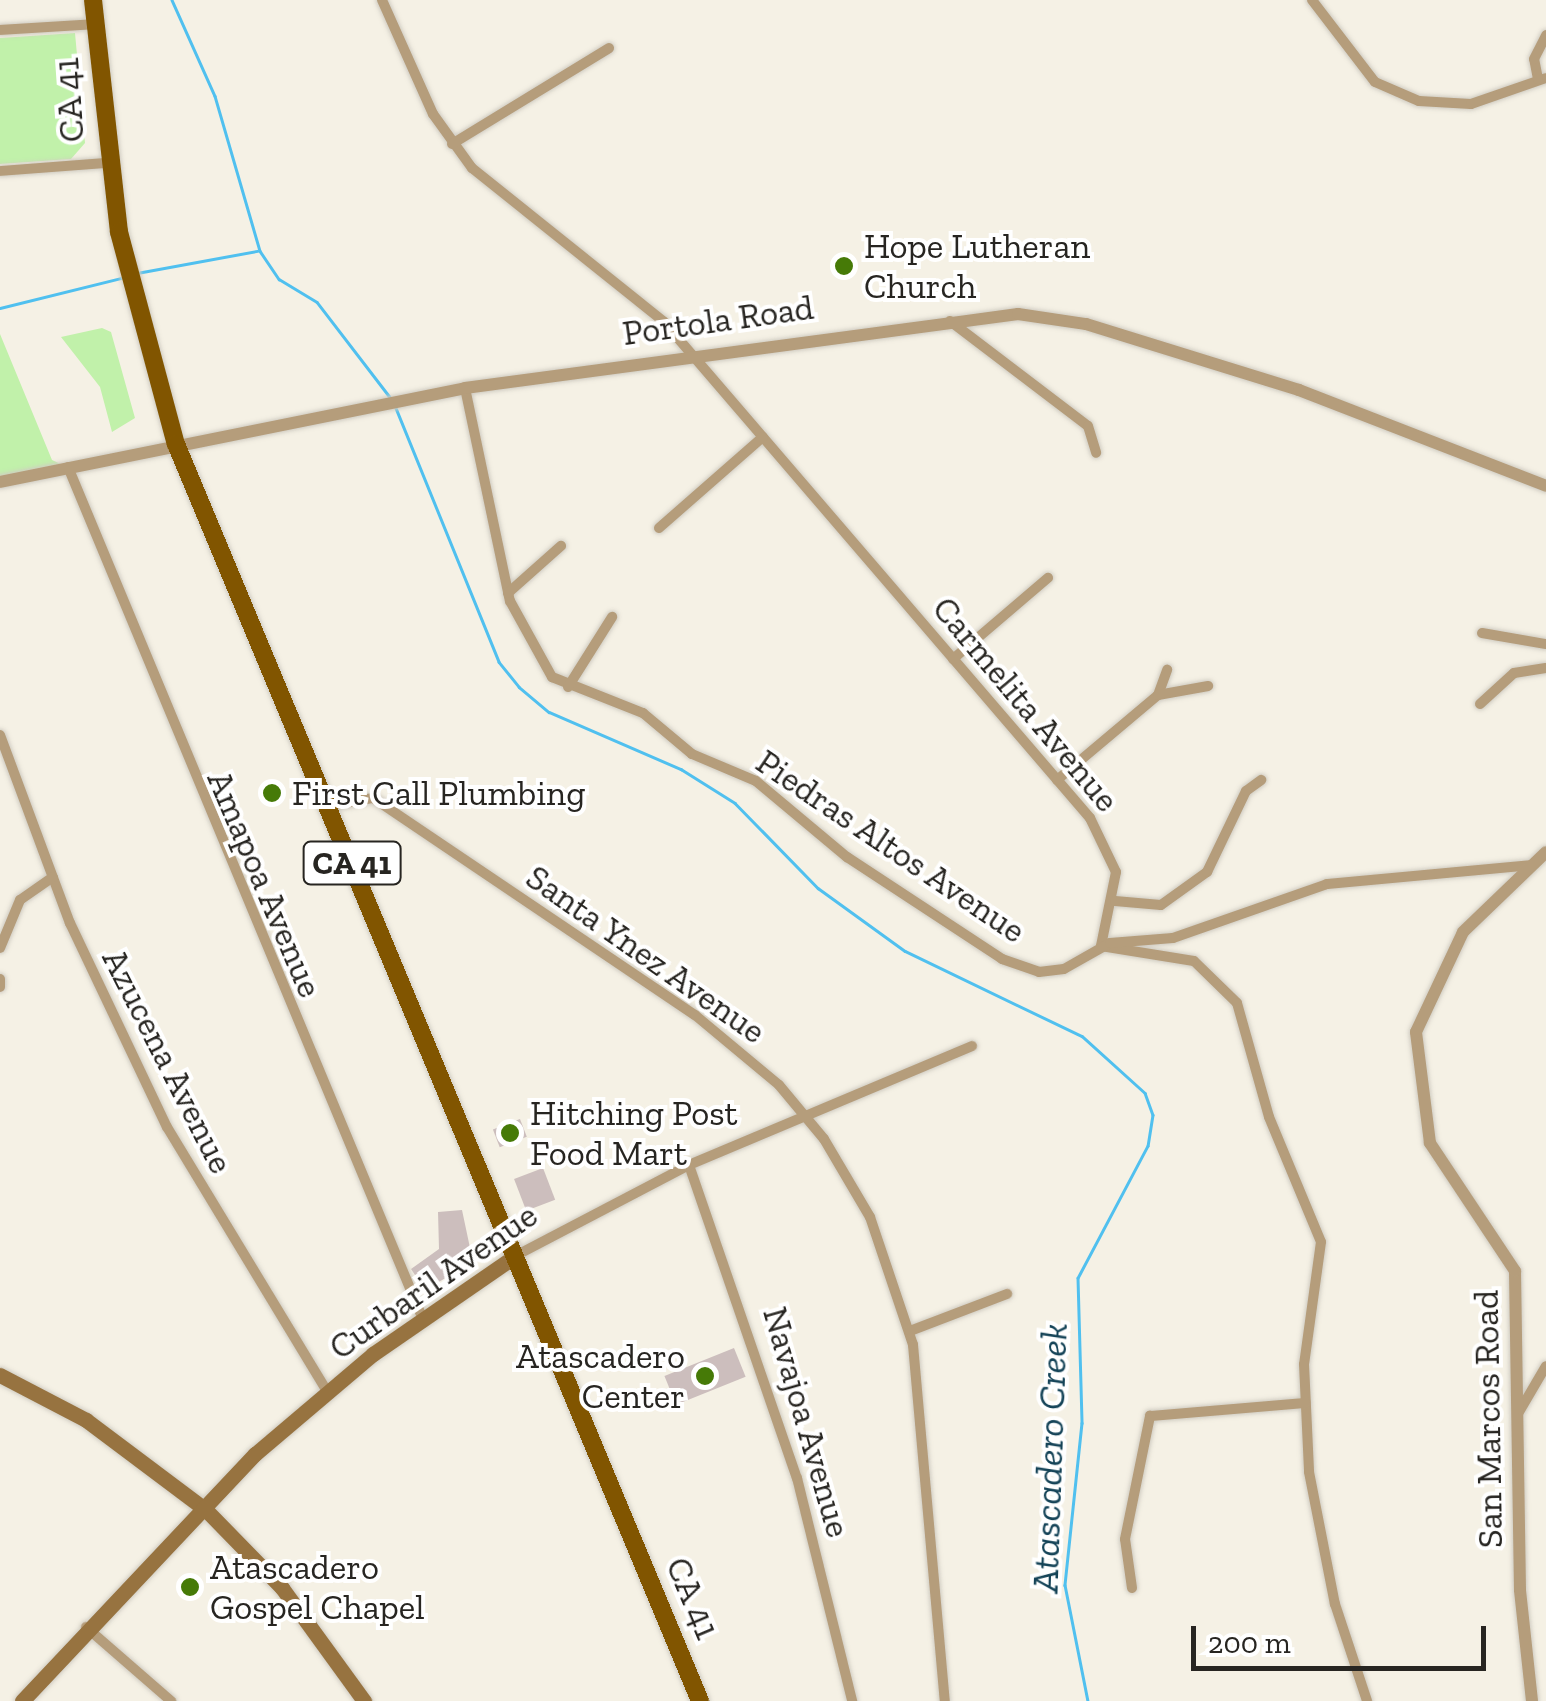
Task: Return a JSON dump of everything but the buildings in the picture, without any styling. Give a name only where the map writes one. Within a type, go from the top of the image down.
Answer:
[{"type":"main road","name":"CA 41","points":[[93,0],[107,164],[144,345],[176,444],[700,1701]]},
{"type":"main road","name":"Curbaril Avenue","points":[[22,1701],[85,1627],[200,1506],[327,1391],[422,1317],[515,1256]]},
{"type":"main road","points":[[0,1374],[86,1420],[200,1506],[282,1588],[364,1701]]},
{"type":"street","name":"Carmelita Avenue","points":[[382,0],[452,144],[506,199],[622,282],[690,352],[1057,780],[1110,851],[1115,902],[1101,946]]},
{"type":"street","points":[[1312,0],[1375,82],[1419,102],[1471,104],[1542,79],[1534,60],[1546,35]]},
{"type":"street","points":[[0,30],[96,24]]},
{"type":"street","points":[[452,144],[609,48]]},
{"type":"street","points":[[0,171],[107,164]]},
{"type":"street","name":"Portola Road","points":[[0,482],[465,388],[690,352],[1018,314],[1086,324],[1326,399],[1546,486]]},
{"type":"street","points":[[949,320],[1088,426],[1096,454]]},
{"type":"street","name":"Piedras Altos Avenue","points":[[465,388],[508,594],[532,652],[568,687],[642,713],[692,754],[756,781],[848,858],[1002,959],[1039,972],[1089,961],[1101,946]]},
{"type":"street","points":[[659,528],[763,437]]},
{"type":"street","name":"Amapoa Avenue","points":[[68,467],[422,1317]]},
{"type":"street","points":[[508,594],[561,546]]},
{"type":"street","points":[[953,659],[1048,578]]},
{"type":"street","points":[[568,687],[612,617]]},
{"type":"street","points":[[1482,633],[1546,644]]},
{"type":"street","points":[[1480,704],[1514,673],[1546,668]]},
{"type":"street","points":[[1158,695],[1166,670]]},
{"type":"street","points":[[1057,780],[1158,695],[1208,686]]},
{"type":"street","name":"Azucena Avenue","points":[[0,735],[53,877],[174,1140],[327,1391]]},
{"type":"street","points":[[1115,902],[1161,906],[1207,872],[1246,790],[1260,780]]},
{"type":"street","name":"Santa Ynez Avenue","points":[[328,806],[373,798],[695,1015],[804,1115],[870,1216],[910,1332],[945,1701]]},
{"type":"street","name":"San Marcos Road","points":[[1532,1701],[1522,1626],[1515,1271],[1437,1161],[1420,1107],[1416,1032],[1450,951],[1546,852]]},
{"type":"street","points":[[1101,946],[1173,938],[1327,884],[1530,865]]},
{"type":"street","points":[[0,948],[12,911],[53,877]]},
{"type":"street","points":[[1101,946],[1194,961],[1237,1003],[1269,1117],[1321,1242],[1304,1403],[1322,1550],[1368,1701]]},
{"type":"street","points":[[0,980],[0,988]]},
{"type":"street","name":"Curbaril Avenue","points":[[515,1256],[689,1165],[972,1046]]},
{"type":"street","name":"Navajoa Avenue","points":[[689,1165],[791,1458],[852,1701]]},
{"type":"street","points":[[910,1332],[1007,1294]]},
{"type":"street","points":[[1519,1412],[1546,1366]]},
{"type":"street","points":[[1132,1588],[1125,1539],[1150,1416],[1304,1403]]},
{"type":"street","points":[[85,1627],[172,1701]]},
{"type":"green space","points":[[75,33],[85,143],[71,159],[0,164],[0,38]]},
{"type":"green space","points":[[102,328],[111,332],[135,418],[112,432],[100,387],[61,337]]},
{"type":"green space","points":[[0,334],[52,460],[67,467],[0,483]]},
{"type":"waterway","name":"Atascadero Creek","points":[[172,0],[215,96],[260,251],[279,279],[317,302],[390,397]]},
{"type":"waterway","points":[[137,273],[257,251]]},
{"type":"waterway","points":[[0,308],[125,277]]},
{"type":"waterway","name":"Atascadero Creek","points":[[396,408],[499,662],[519,687],[549,712],[681,769],[735,803],[818,888],[905,951],[1082,1036],[1145,1093],[1153,1115],[1148,1146],[1078,1278],[1082,1423],[1065,1585],[1088,1701]]},
{"type":"place","name":"Hope Lutheran Church","points":[[844,266]]},
{"type":"place","name":"First Call Plumbing","points":[[272,793]]},
{"type":"place","name":"Hitching Post Food Mart","points":[[510,1133]]},
{"type":"place","name":"Atascadero Center","points":[[705,1376]]},
{"type":"place","name":"Atascadero Gospel Chapel","points":[[190,1587]]}]
